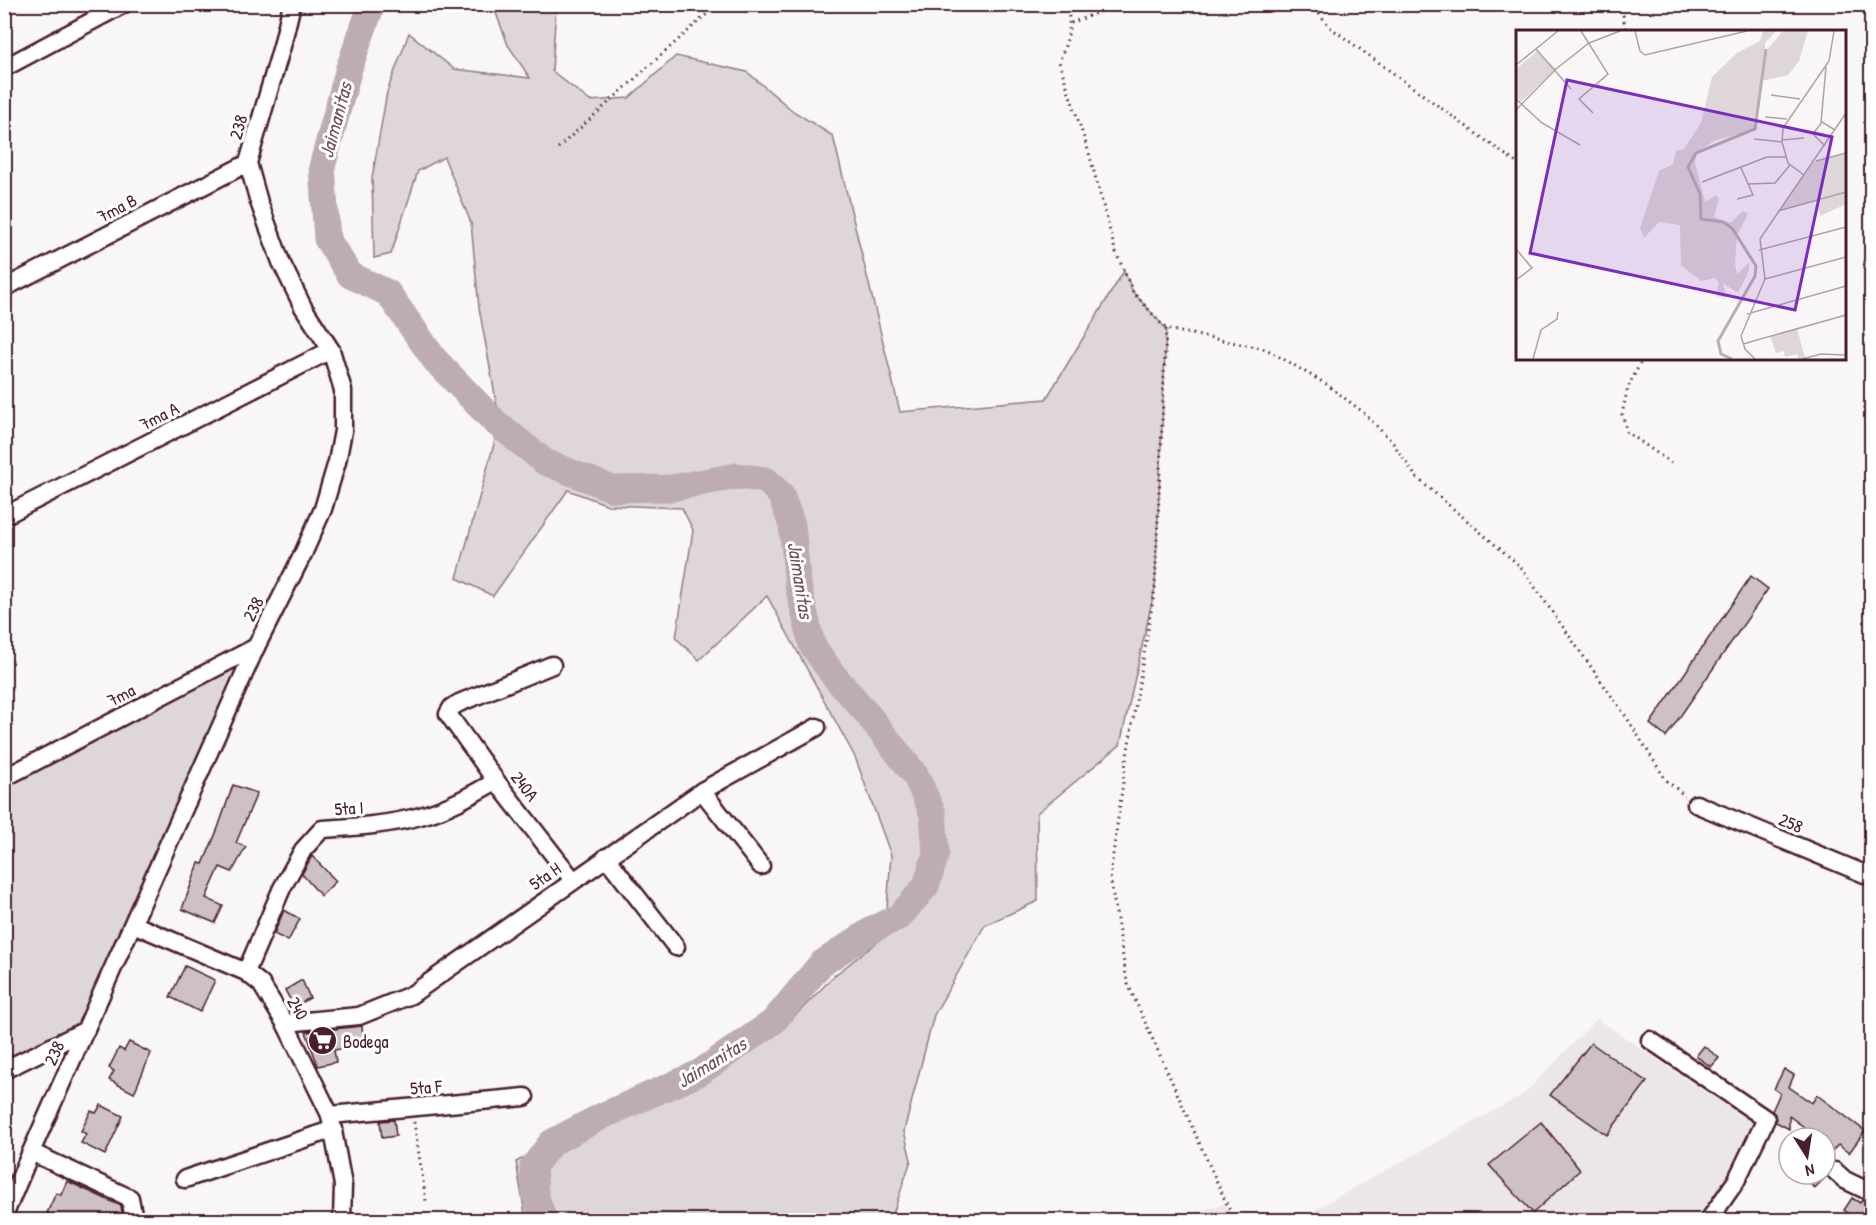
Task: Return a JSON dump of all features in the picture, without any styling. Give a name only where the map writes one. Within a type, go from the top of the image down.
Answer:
[{"type":"street","points":[[4,68],[124,4]]},
{"type":"street","name":"238","points":[[4,1216],[256,647],[303,554],[323,508],[337,462],[343,431],[343,390],[331,350],[303,307],[280,262],[248,163],[292,4]]},
{"type":"street","name":"7ma B","points":[[4,288],[248,163]]},
{"type":"street","name":"7ma A","points":[[4,516],[331,350]]},
{"type":"street","name":"7ma","points":[[4,778],[256,647]]},
{"type":"street","name":"240A","points":[[552,665],[459,703],[452,707],[448,714],[496,781],[573,880]]},
{"type":"street","name":"5ta H","points":[[285,1023],[359,1016],[411,995],[702,790],[817,727]]},
{"type":"street","name":"5ta I","points":[[246,972],[282,888],[303,850],[322,829],[372,826],[424,815],[465,799],[496,781]]},
{"type":"street","points":[[702,790],[761,866]]},
{"type":"street","name":"258","points":[[1696,804],[1872,877]]},
{"type":"street","points":[[606,857],[676,947]]},
{"type":"street","name":"240","points":[[133,924],[246,972],[261,984],[285,1023],[332,1122],[343,1185],[342,1221]]},
{"type":"street","points":[[4,1070],[86,1030]]},
{"type":"street","points":[[1650,1040],[1766,1119],[1736,1181],[1709,1221]]},
{"type":"street","name":"5ta F","points":[[185,1179],[332,1122],[412,1107],[525,1097]]},
{"type":"street","points":[[31,1152],[130,1198],[133,1214],[130,1221]]},
{"type":"street","points":[[1837,1173],[1845,1180],[1872,1193]]},
{"type":"path","points":[[558,148],[718,4]]},
{"type":"path","points":[[1067,4],[1071,23],[1067,43],[1059,62],[1089,153],[1115,250],[1133,292],[1166,329],[1266,350],[1326,384],[1364,412],[1394,442],[1416,477],[1520,566],[1627,718],[1666,780],[1696,804]]},
{"type":"path","points":[[1071,23],[1119,4]]},
{"type":"path","points":[[1311,4],[1331,28],[1516,163]]},
{"type":"path","points":[[1617,4],[1623,15],[1626,30]]},
{"type":"path","points":[[1166,329],[1155,588],[1125,768],[1110,876],[1127,982],[1234,1221]]},
{"type":"path","points":[[1642,360],[1628,387],[1622,414],[1626,432],[1671,463]]},
{"type":"path","points":[[412,1107],[426,1201]]},
{"type":"shaded area","points":[[493,5],[556,5],[552,71],[590,101],[629,98],[676,56],[747,72],[793,111],[833,136],[900,412],[1046,399],[1124,271],[1133,292],[1166,329],[1155,588],[1120,745],[1037,813],[1038,901],[985,925],[934,1015],[904,1131],[911,1160],[891,1220],[526,1220],[516,1162],[590,1124],[702,1082],[776,1035],[835,975],[885,936],[891,855],[855,757],[767,596],[699,660],[676,638],[693,530],[682,508],[608,505],[568,490],[493,596],[457,578],[500,422],[479,308],[471,223],[444,157],[418,171],[391,254],[374,258],[372,178],[387,92],[409,33],[454,69],[530,78],[508,45]]},
{"type":"shaded area","points":[[256,647],[86,1030],[4,1070],[4,749],[16,771]]},
{"type":"shaded area","points":[[1597,1019],[1770,1135],[1716,1220],[1320,1220],[1314,1210],[1523,1095]]},
{"type":"shaded area","points":[[1225,1204],[1232,1220],[1169,1220]]},
{"type":"building","points":[[1751,576],[1768,589],[1666,737],[1650,724]]},
{"type":"building","points":[[233,785],[257,793],[236,843],[246,847],[232,872],[220,867],[206,898],[223,906],[215,923],[182,909],[199,863],[203,864],[218,828]]},
{"type":"building","points":[[312,856],[336,881],[321,896],[302,874]]},
{"type":"building","points":[[284,910],[300,919],[288,941],[274,934]]},
{"type":"building","points":[[185,966],[215,980],[200,1012],[170,997]]},
{"type":"building","points":[[302,980],[310,998],[294,1007],[285,990]]},
{"type":"building","points":[[362,1026],[364,1045],[334,1050],[336,1062],[318,1066],[306,1032]]},
{"type":"building","points":[[129,1042],[151,1053],[134,1093],[109,1080],[114,1071],[109,1068],[119,1048],[124,1051]]},
{"type":"building","points":[[1591,1043],[1647,1082],[1607,1135],[1550,1095]]},
{"type":"building","points":[[1704,1046],[1719,1058],[1711,1067],[1696,1056]]},
{"type":"building","points":[[1784,1069],[1794,1075],[1789,1087],[1812,1103],[1817,1095],[1865,1131],[1849,1153],[1837,1146],[1837,1126],[1803,1126],[1789,1116],[1789,1126],[1783,1126],[1776,1122],[1772,1111],[1780,1093],[1774,1089]]},
{"type":"building","points":[[101,1105],[123,1116],[105,1155],[81,1143],[86,1134],[81,1131],[91,1111],[96,1113]]},
{"type":"building","points":[[394,1120],[396,1136],[382,1138],[380,1121]]},
{"type":"building","points":[[1541,1122],[1580,1170],[1533,1213],[1489,1165]]},
{"type":"building","points":[[67,1181],[121,1206],[119,1221],[49,1221],[51,1216],[47,1213],[56,1193],[61,1195]]},
{"type":"building","points":[[1852,1198],[1860,1203],[1862,1200],[1872,1203],[1872,1221],[1859,1221],[1844,1210]]},
{"type":"waterway","name":"Jaimanitas","points":[[372,4],[349,68],[322,167],[327,239],[350,275],[388,293],[435,360],[495,422],[545,462],[613,489],[671,488],[737,476],[766,480],[781,495],[792,525],[798,585],[812,645],[834,676],[916,776],[933,814],[936,854],[926,886],[899,917],[875,928],[821,964],[773,1022],[699,1073],[602,1116],[551,1143],[533,1167],[535,1195],[544,1220]]},
{"type":"place","name":"Bodega","points":[[322,1041]]}]
